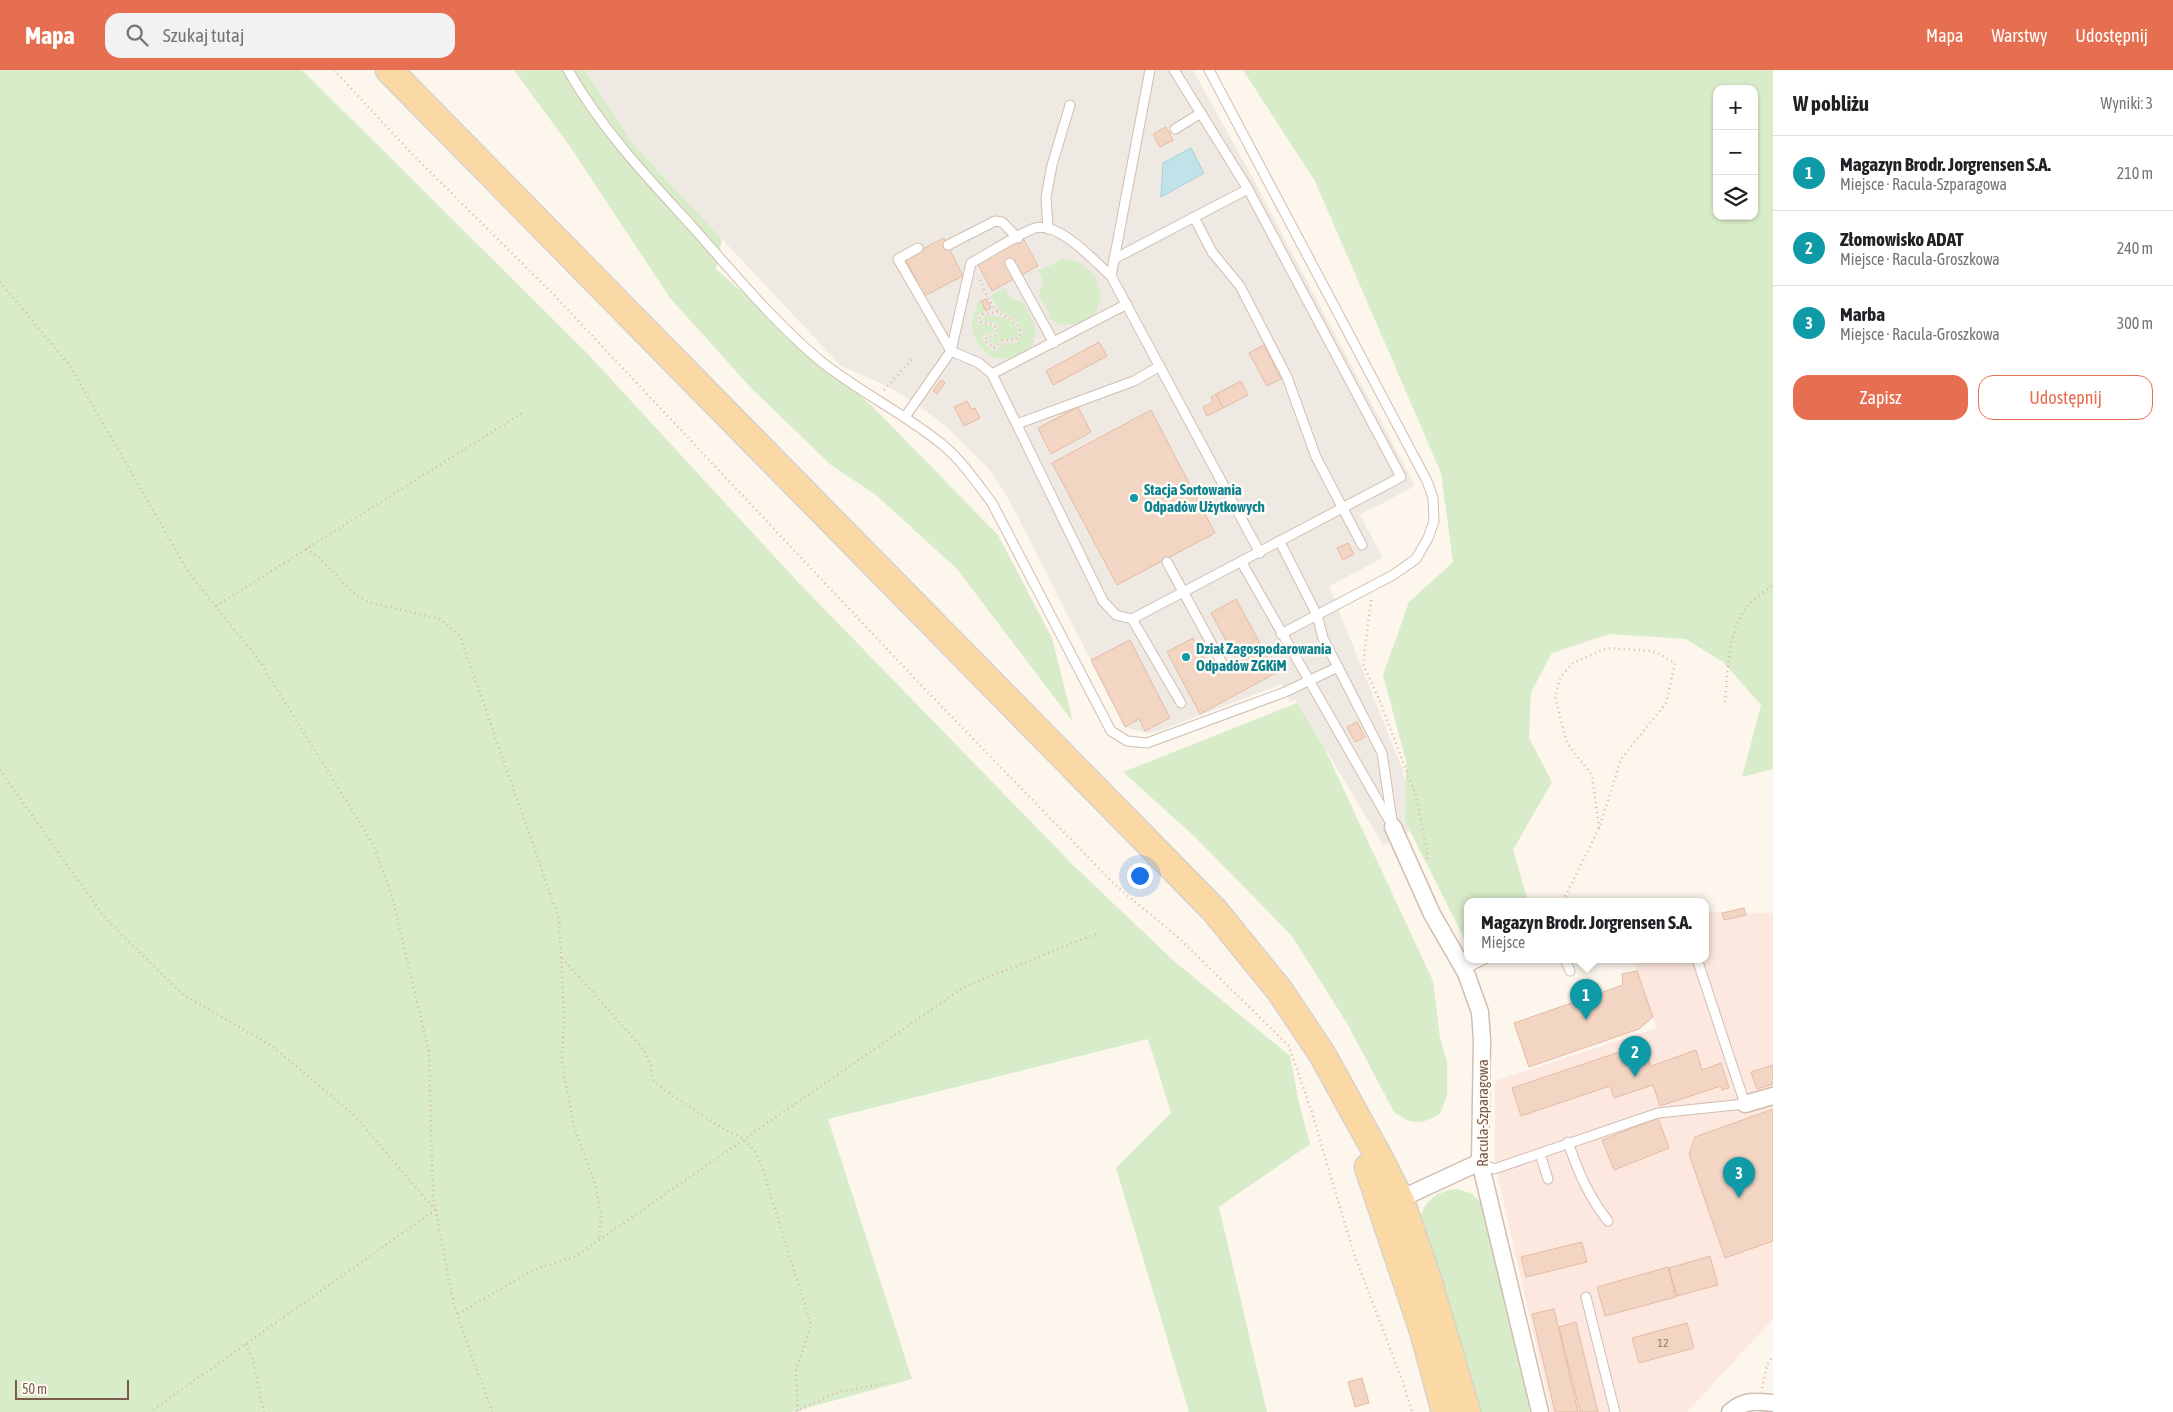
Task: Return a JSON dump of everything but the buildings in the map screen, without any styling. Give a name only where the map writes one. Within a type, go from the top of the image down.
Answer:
[{"type":"main road","points":[[389,70],[649,332],[1215,912],[1280,991],[1322,1054],[1401,1201],[1429,1283],[1467,1412]]},
{"type":"main road","points":[[1350,1106],[1424,1334],[1445,1412]]},
{"type":"street","name":"Racula-Szparagowa","points":[[1393,827],[1432,914],[1475,992],[1480,1012],[1482,1040],[1480,1162],[1540,1412]]},
{"type":"street","points":[[1745,1104],[1773,1096]]},
{"type":"street","points":[[1401,1201],[1413,1193],[1480,1162]]},
{"type":"street","points":[[1730,1412],[1740,1404],[1749,1401],[1773,1403]]},
{"type":"lane","points":[[568,70],[612,136],[717,257],[778,321],[819,359],[905,417],[944,446],[972,476],[992,503],[1111,731],[1127,740],[1147,743],[1310,681],[1338,667]]},
{"type":"lane","points":[[1112,276],[1150,70]]},
{"type":"lane","points":[[918,248],[898,259],[951,351],[979,363],[992,374],[1103,601],[1116,615],[1132,618],[1402,477],[1248,189],[1174,70]]},
{"type":"lane","points":[[1209,70],[1427,481],[1433,498],[1434,521],[1428,538],[1416,559],[1372,586],[1281,634]]},
{"type":"lane","points":[[1048,229],[1046,197],[1052,165],[1070,104]]},
{"type":"lane","points":[[1175,130],[1201,113]]},
{"type":"lane","points":[[1114,259],[1248,189]]},
{"type":"lane","points":[[1194,217],[1212,252],[1240,286],[1288,377],[1316,456],[1362,545]]},
{"type":"lane","points":[[948,245],[995,221],[1002,222],[1018,238]]},
{"type":"lane","points":[[905,417],[951,351],[971,263],[1036,228],[1048,229],[1072,240],[1112,276],[1260,552]]},
{"type":"lane","points":[[1010,264],[1054,343]]},
{"type":"lane","points":[[992,374],[1127,304]]},
{"type":"lane","points":[[1017,424],[1134,381],[1160,366]]},
{"type":"lane","points":[[1280,542],[1317,615],[1323,638],[1382,753],[1393,827]]},
{"type":"lane","points":[[1167,562],[1223,665]]},
{"type":"lane","points":[[1242,562],[1281,634],[1393,827]]},
{"type":"lane","points":[[1132,618],[1181,703]]},
{"type":"lane","points":[[1464,970],[1477,963]]},
{"type":"lane","points":[[1567,963],[1570,971]]},
{"type":"lane","points":[[1480,1162],[1494,1169],[1540,1154],[1568,1142],[1658,1113],[1745,1104],[1697,963]]},
{"type":"lane","points":[[1568,1142],[1576,1166],[1592,1200],[1608,1221]]},
{"type":"lane","points":[[1540,1154],[1548,1179]]},
{"type":"lane","points":[[1586,1297],[1614,1412]]},
{"type":"path","points":[[334,70],[411,154],[553,294],[918,682],[1116,886],[1180,939],[1289,1046],[1311,1110],[1354,1254],[1404,1385],[1412,1412]]},
{"type":"path","points":[[971,263],[998,312],[1017,325],[1020,334],[1015,340],[1002,341],[994,348],[985,341],[987,337],[996,336],[997,329],[992,324],[981,322],[979,319],[983,314],[998,312]]},
{"type":"path","points":[[0,282],[70,366],[189,572],[258,659],[373,844],[392,896],[429,1053],[433,1197],[457,1314],[492,1412]]},
{"type":"path","points":[[878,400],[887,386],[912,359]]},
{"type":"path","points":[[216,606],[522,414]]},
{"type":"path","points":[[306,549],[316,555],[357,596],[368,602],[440,619],[460,636],[559,920],[564,1014],[562,1062],[574,1127],[596,1186],[601,1216],[599,1240]]},
{"type":"path","points":[[1725,702],[1732,639],[1742,614],[1754,600],[1773,584]]},
{"type":"path","points":[[1372,586],[1363,664],[1379,699],[1416,796],[1428,855],[1423,871],[1417,881]]},
{"type":"path","points":[[1565,898],[1599,828],[1621,760],[1666,703],[1675,663],[1653,651],[1608,648],[1573,663],[1560,678],[1555,697],[1567,743],[1592,775],[1599,828]]},
{"type":"path","points":[[0,770],[105,918],[182,994],[272,1046],[355,1116],[436,1210]]},
{"type":"path","points":[[457,1314],[533,1270],[576,1256],[964,987],[1098,933]]},
{"type":"path","points":[[561,957],[644,1050],[651,1066],[654,1080],[673,1096],[722,1128],[744,1139],[754,1150],[770,1189],[811,1325],[796,1371],[797,1411],[834,1393],[886,1382]]},
{"type":"path","points":[[150,1412],[436,1210]]},
{"type":"path","points":[[246,1344],[252,1357],[264,1412]]},
{"type":"path","points":[[1762,1390],[1767,1365],[1773,1356]]},
{"type":"shaded area","points":[[585,70],[1193,70],[1251,175],[1415,486],[1360,515],[1383,558],[1329,586],[1402,768],[1416,828],[1383,845],[1296,700],[1290,701],[1282,684],[1159,731],[1145,733],[1125,727],[1006,494],[988,468],[946,426],[915,403],[887,386],[841,366],[632,143]]},
{"type":"shaded area","points":[[1709,912],[1773,913],[1773,1319],[1687,1412],[1551,1412],[1495,1164],[1495,1081],[1657,1028],[1634,963],[1709,963]]},
{"type":"green space","points":[[0,70],[302,70],[587,353],[796,580],[1074,866],[1174,961],[1290,1056],[1299,1103],[1310,1144],[1219,1207],[1267,1412],[1189,1412],[1116,1168],[1171,1113],[1148,1039],[828,1119],[912,1379],[792,1412],[0,1412]]},
{"type":"green space","points":[[514,70],[585,70],[632,143],[722,239],[716,269],[872,406],[998,535],[1052,638],[1073,722],[957,569],[876,495],[831,465],[751,388],[670,298],[571,148]]},
{"type":"green space","points":[[1243,70],[1773,70],[1773,769],[1742,777],[1761,705],[1723,662],[1686,639],[1609,634],[1552,653],[1531,692],[1529,738],[1552,782],[1513,850],[1527,898],[1464,898],[1464,938],[1405,821],[1406,761],[1383,675],[1409,602],[1453,562],[1441,473],[1315,181]]},
{"type":"green space","points":[[1064,259],[1078,262],[1085,266],[1095,278],[1100,292],[1100,300],[1093,315],[1086,320],[1071,325],[1055,322],[1048,317],[1050,315],[1039,296],[1043,282],[1039,272],[1035,272]]},
{"type":"green space","points":[[1005,288],[1010,298],[1024,303],[1035,328],[1034,340],[1029,349],[1020,355],[1010,358],[999,358],[988,354],[979,345],[972,327],[977,303],[981,301],[986,311],[978,315],[979,324],[990,325],[996,332],[982,336],[986,345],[995,351],[1003,343],[1016,343],[1022,333],[1018,323],[999,310],[990,296]]},
{"type":"green space","points":[[984,315],[1001,317],[1012,322],[1018,331],[1017,337],[1002,340],[993,346],[988,339],[997,336],[998,329],[994,323],[982,321]]},
{"type":"green space","points":[[1297,703],[1323,745],[1433,981],[1440,1038],[1447,1062],[1447,1095],[1440,1114],[1422,1122],[1411,1121],[1394,1112],[1348,1025],[1292,936],[1195,837],[1123,772]]},
{"type":"green space","points":[[1456,1189],[1471,1193],[1484,1206],[1532,1412],[1472,1412],[1420,1217],[1425,1206],[1433,1197]]},
{"type":"water","points":[[1191,148],[1204,173],[1161,197],[1163,163]]},
{"type":"place","name":"Stacja Sortowania Odpadów Użytkowych","points":[[1134,498]]},
{"type":"place","name":"Dział Zagospodarowania Odpadów ZGKiM","points":[[1186,657]]},
{"type":"place","name":"Magazyn Brodr. Jorgrensen S.A.","points":[[1586,1020]]},
{"type":"place","name":"Złomowisko ADAT","points":[[1635,1077]]},
{"type":"place","name":"Marba","points":[[1739,1198]]}]
